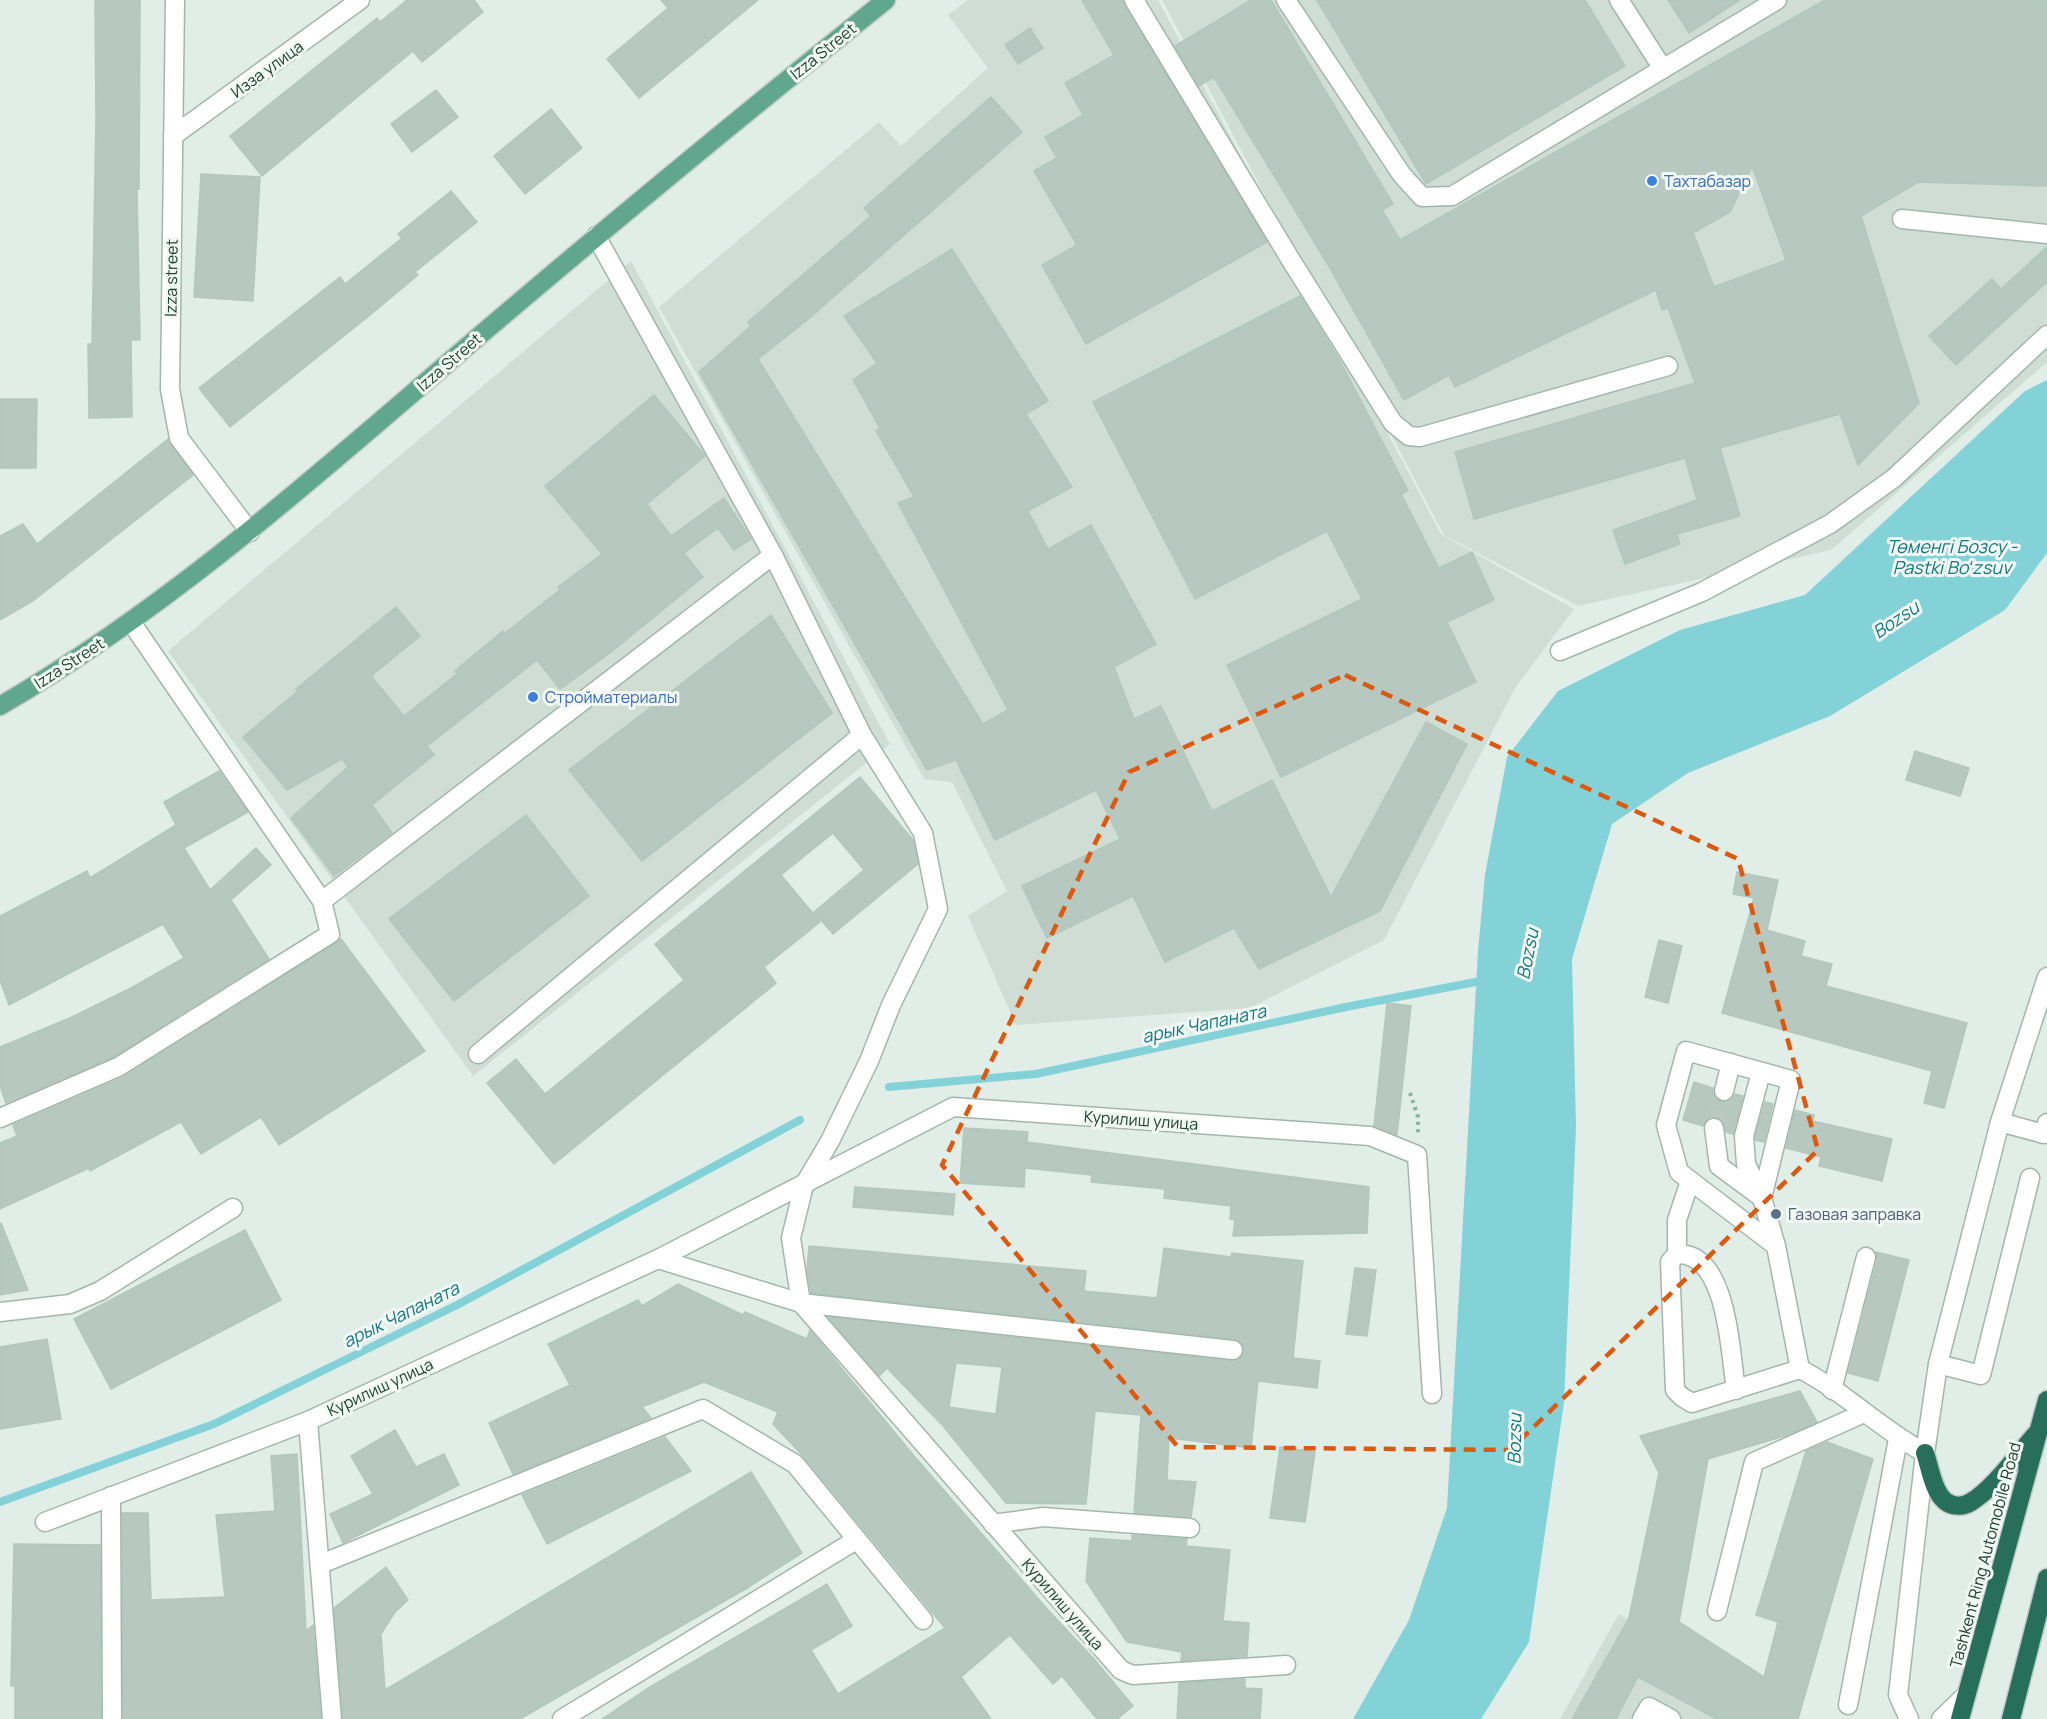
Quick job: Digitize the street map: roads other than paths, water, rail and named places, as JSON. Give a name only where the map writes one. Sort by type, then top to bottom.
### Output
[{"type":"highway","name":"Tashkent Ring Automobile Road","points":[[1960,1719],[2047,1400]]},
{"type":"highway","points":[[1925,1453],[1940,1495],[1948,1503],[1959,1506],[1971,1503],[1985,1490],[2039,1431]]},
{"type":"highway","points":[[2011,1719],[2047,1578]]},
{"type":"main road","name":"Izza Street","points":[[0,706],[41,682],[131,622],[250,532],[596,236],[886,0]]},
{"type":"street","name":"Izza street","points":[[174,0],[170,389],[179,438],[250,532]]},
{"type":"street","name":"Изза улица","points":[[173,136],[360,0]]},
{"type":"street","points":[[1134,0],[1289,257],[1401,432],[1420,437],[1668,366]]},
{"type":"street","points":[[1286,0],[1402,175],[1422,197],[1452,196],[1777,0]]},
{"type":"street","points":[[1619,0],[1663,69]]},
{"type":"street","points":[[1902,219],[2047,234]]},
{"type":"street","points":[[596,236],[773,555],[862,735],[923,833],[938,909],[891,1005],[869,1061],[830,1141],[804,1185],[791,1238],[801,1303]]},
{"type":"street","points":[[1560,651],[1702,592],[1830,524],[1894,478],[2047,335]]},
{"type":"street","points":[[322,901],[773,555]]},
{"type":"street","points":[[0,1118],[117,1067],[330,934],[322,901],[131,622]]},
{"type":"street","points":[[478,1054],[862,735]]},
{"type":"street","points":[[1909,1719],[1898,1695],[1925,1453],[1938,1364],[2000,1122],[2047,977]]},
{"type":"street","points":[[1762,1198],[1791,1080],[1686,1051],[1666,1125],[1679,1172],[1776,1246]]},
{"type":"street","points":[[1724,1091],[1731,1063]]},
{"type":"street","points":[[1761,1072],[1744,1137],[1746,1164],[1762,1198],[1776,1246],[1800,1369]]},
{"type":"street","name":"Курилиш улица","points":[[332,1719],[308,1421],[658,1259],[953,1107],[1370,1136],[1417,1155],[1432,1394]]},
{"type":"street","points":[[2000,1122],[2044,1134],[2047,1123]]},
{"type":"street","points":[[1714,1128],[1719,1166],[1762,1198]]},
{"type":"street","points":[[1938,1364],[1981,1375],[2030,1178]]},
{"type":"street","points":[[1690,1180],[1677,1220],[1677,1254],[1670,1262],[1676,1390],[1682,1397],[1692,1402],[1800,1369],[1820,1379],[1898,1438],[1925,1453]]},
{"type":"street","points":[[0,1312],[70,1304],[100,1292],[233,1208]]},
{"type":"street","points":[[1677,1254],[1687,1253],[1700,1259],[1717,1282],[1736,1390]]},
{"type":"street","points":[[1832,1390],[1866,1257]]},
{"type":"street","points":[[658,1259],[801,1303],[1233,1350]]},
{"type":"street","name":"Курилиш улица","points":[[801,1303],[1121,1670],[1133,1676],[1286,1665]]},
{"type":"street","points":[[321,1564],[703,1408],[795,1464],[923,1620]]},
{"type":"street","points":[[1717,1611],[1754,1462],[1864,1413]]},
{"type":"street","points":[[45,1522],[308,1421]]},
{"type":"street","points":[[1848,1705],[1898,1438]]},
{"type":"street","points":[[111,1497],[112,1719]]},
{"type":"street","points":[[993,1524],[1042,1517],[1190,1528]]},
{"type":"street","points":[[562,1719],[856,1540]]},
{"type":"street","points":[[1941,1719],[1966,1695]]},
{"type":"street","points":[[1642,1719],[1648,1707],[1671,1719]]},
{"type":"water","name":"Төменгі Бозсу - Pastki Boʻzsuv","points":[[2047,380],[2047,553],[2005,610],[1830,716],[1688,773],[1612,824],[1572,959],[1576,1127],[1564,1402],[1529,1642],[1481,1719],[1353,1719],[1409,1620],[1447,1508],[1478,951],[1485,875],[1507,757],[1558,691],[1680,630],[1805,595],[2025,391]]},
{"type":"waterway","name":"арык Чапаната","points":[[889,1087],[1036,1074],[1346,1007],[1486,980]]},
{"type":"waterway","name":"арык Чапаната","points":[[0,1502],[214,1424],[457,1305],[800,1120]]},
{"type":"tunnel","points":[[1714,1128],[1724,1091]]},
{"type":"place","name":"Тахтабазар","points":[[1652,181]]},
{"type":"place","name":"Стройматериалы","points":[[533,697]]},
{"type":"place","name":"Газовая заправка","points":[[1776,1214]]},
{"type":"water label","name":"Bozsu","points":[[1896,620]]},
{"type":"water label","name":"Bozsu","points":[[1528,954]]},
{"type":"water label","name":"Bozsu","points":[[1515,1439]]}]
